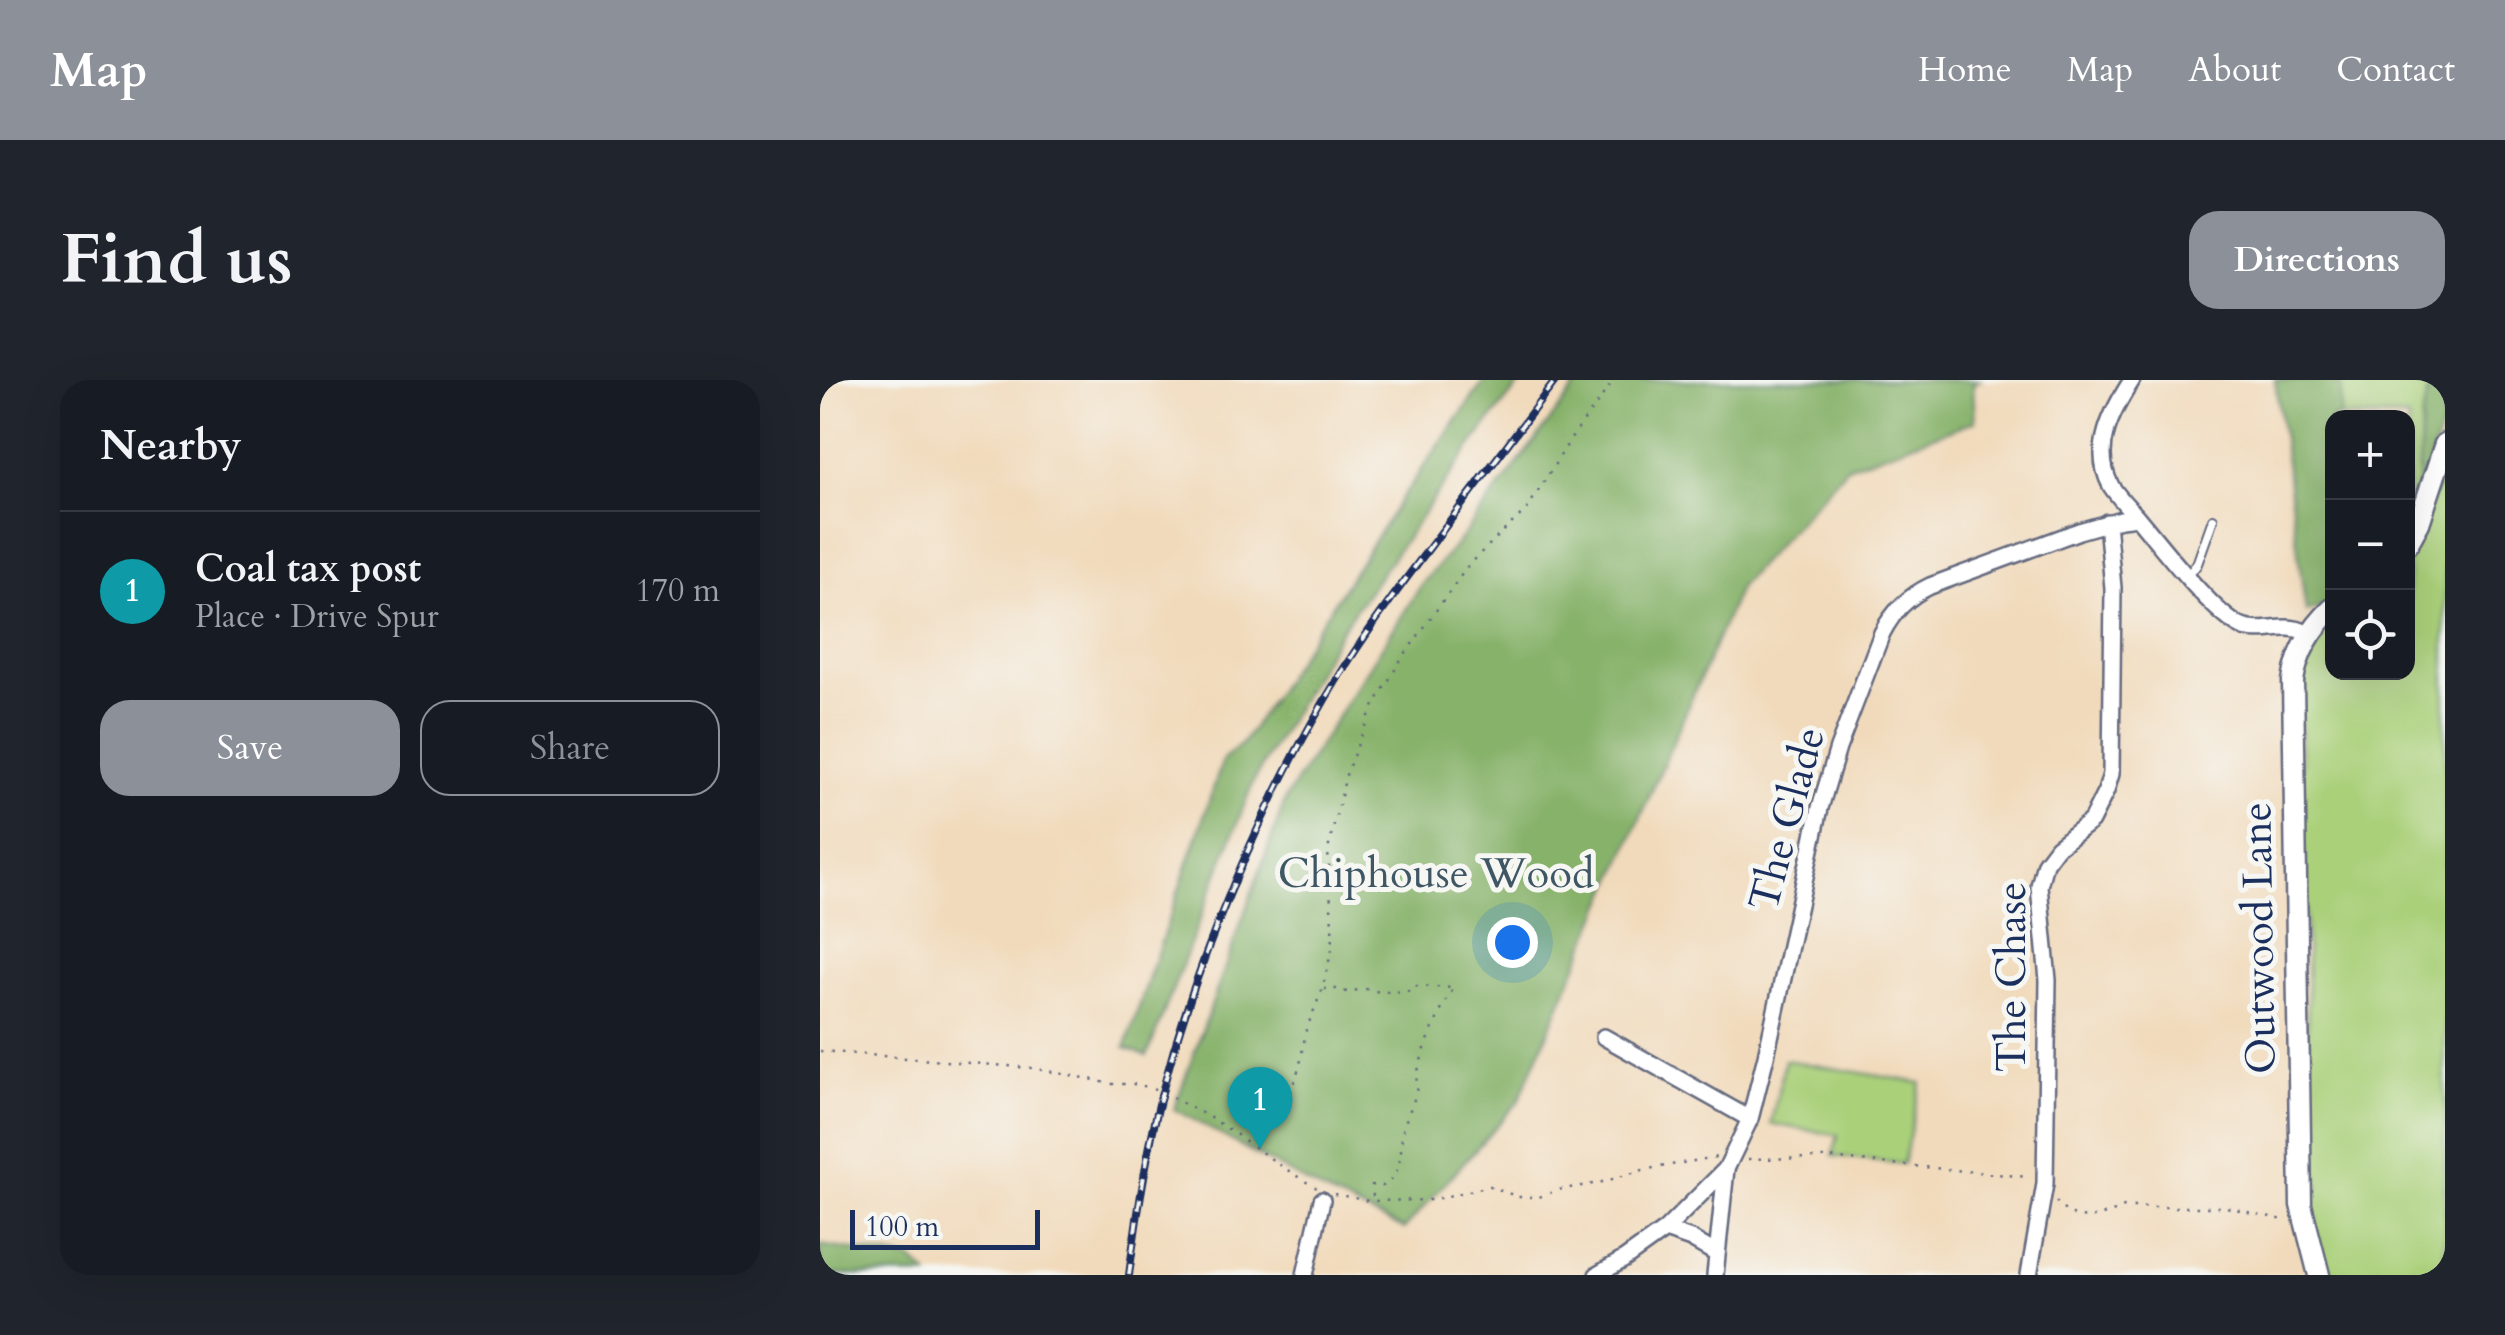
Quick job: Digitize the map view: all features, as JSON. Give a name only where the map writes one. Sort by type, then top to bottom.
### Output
[{"type":"main road","points":[[2415,531],[2445,444]]},
{"type":"main road","name":"Outwood Lane","points":[[2319,1275],[2301,1205],[2293,681],[2298,657],[2325,618]]},
{"type":"street","points":[[2132,380],[2108,421],[2104,466],[2114,490],[2215,606],[2237,625],[2251,630],[2303,630],[2311,636]]},
{"type":"street","name":"The Glade","points":[[1714,1275],[1729,1164],[1750,1119],[1820,808],[1838,748],[1890,618],[1915,594],[1930,586],[2107,522],[2136,518]]},
{"type":"street","name":"The Chase","points":[[2029,1275],[2045,1184],[2048,980],[2039,886],[2044,863],[2058,846],[2091,821],[2106,792],[2110,774],[2112,588],[2107,522]]},
{"type":"street","points":[[1604,1037],[1750,1119]]},
{"type":"street","points":[[1598,1275],[1666,1230],[1729,1164]]},
{"type":"street","points":[[1305,1275],[1322,1200]]},
{"type":"street","points":[[1666,1230],[1717,1254]]},
{"type":"lane","points":[[2188,576],[2197,564],[2213,519]]},
{"type":"path","points":[[1255,1146],[1288,1097],[1300,1065],[1306,1030],[1322,990],[1333,945],[1328,850],[1346,771],[1372,709],[1400,660],[1470,563],[1527,509],[1614,380]]},
{"type":"path","points":[[1322,990],[1454,988],[1438,1017],[1418,1075],[1417,1090],[1402,1132],[1400,1163],[1392,1180],[1383,1186],[1372,1185],[1373,1200]]},
{"type":"path","points":[[820,1051],[1032,1068],[1109,1085],[1138,1084],[1194,1109],[1255,1146],[1299,1179],[1324,1192],[1357,1200],[1431,1200],[1490,1186],[1518,1197],[1539,1197],[1642,1170],[1722,1156],[1729,1164],[1828,1158],[2035,1178],[2045,1184],[2068,1215],[2082,1218],[2124,1207],[2226,1207],[2307,1225]]},
{"type":"green space","points":[[1485,380],[1523,380],[1481,432],[1341,630],[1254,780],[1147,1056],[1125,1048],[1223,760],[1243,743],[1399,502]]},
{"type":"green space","name":"Chiphouse Wood","points":[[1581,380],[1980,380],[1973,384],[1975,421],[1847,467],[1740,586],[1518,1102],[1404,1229],[1324,1192],[1174,1109],[1286,798],[1422,584]]},
{"type":"green space","points":[[2275,380],[2333,380],[2341,386],[2340,410],[2325,410],[2325,606],[2306,612]]},
{"type":"green space","points":[[2333,380],[2431,380],[2422,416],[2415,490],[2415,410],[2340,410],[2341,387]]},
{"type":"green space","points":[[2431,380],[2445,380],[2445,417],[2415,506],[2415,490],[2422,416]]},
{"type":"green space","points":[[2445,470],[2445,1275],[2319,1275],[2301,1205],[2308,994],[2299,683],[2309,656],[2325,632],[2325,680],[2415,680],[2415,536]]},
{"type":"green space","points":[[1785,1060],[1921,1083],[1903,1164],[1833,1156],[1838,1135],[1771,1124]]},
{"type":"green space","points":[[820,1245],[911,1259],[928,1275],[820,1275]]},
{"type":"railway","points":[[1129,1275],[1151,1140],[1176,1042],[1214,933],[1260,824],[1341,673],[1409,575],[1556,380]]},
{"type":"place","name":"Coal tax post","points":[[1260,1149]]}]
